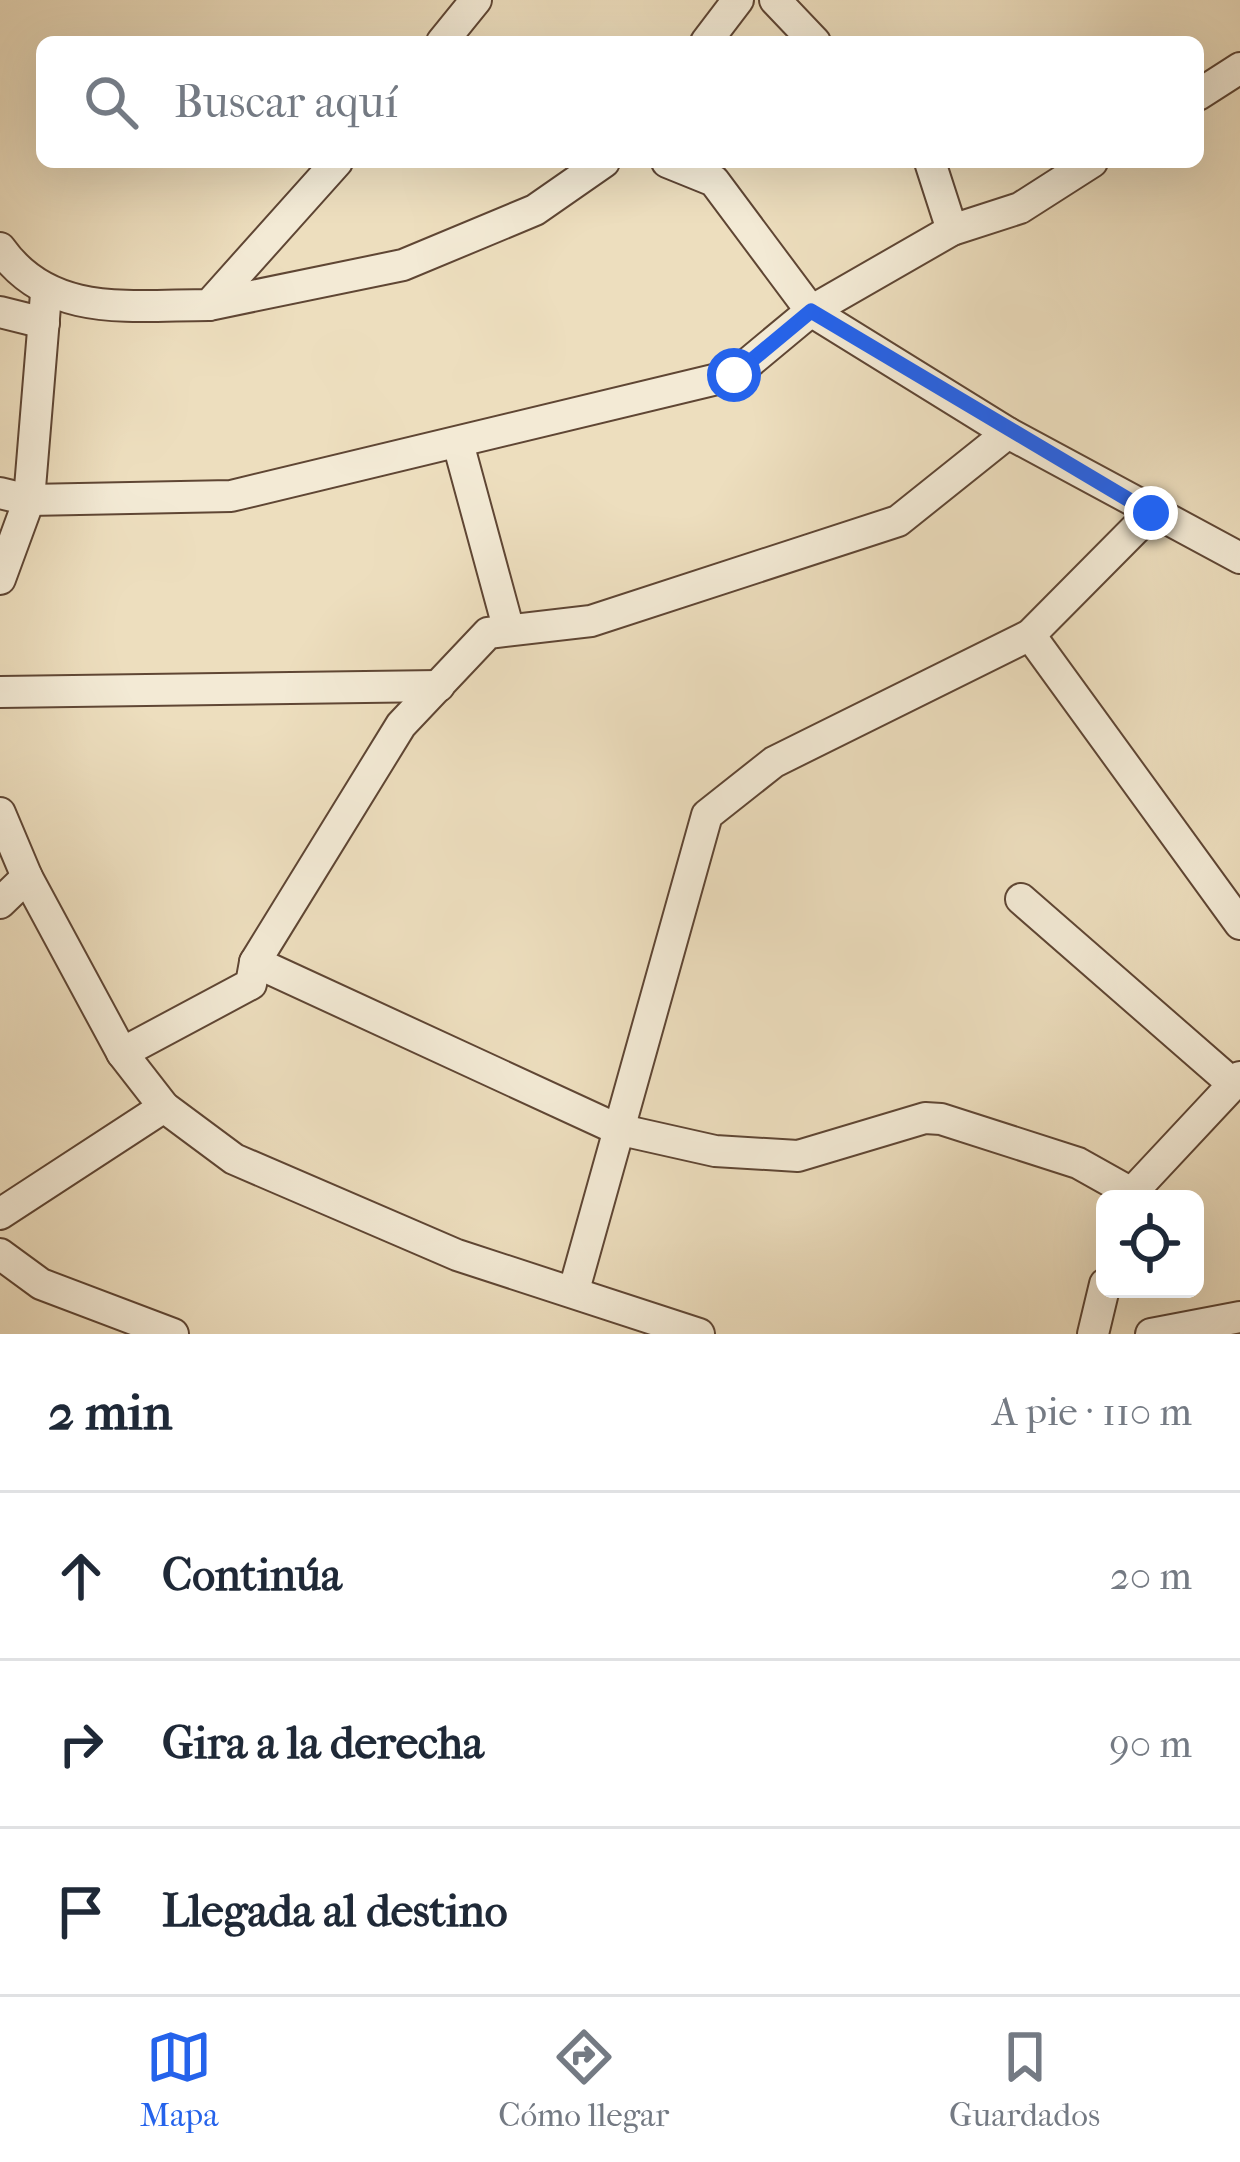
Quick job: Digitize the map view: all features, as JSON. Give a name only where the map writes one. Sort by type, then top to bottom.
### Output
[{"type":"street","points":[[447,36],[476,0]]},
{"type":"street","points":[[710,36],[737,0]]},
{"type":"street","points":[[775,0],[809,36]]},
{"type":"street","points":[[1204,90],[1240,68]]},
{"type":"street","points":[[209,305],[332,168]]},
{"type":"street","points":[[0,312],[209,305],[403,265],[535,210],[595,168]]},
{"type":"street","points":[[682,168],[714,181],[811,311],[1008,433],[1240,558]]},
{"type":"street","points":[[932,168],[952,230]]},
{"type":"street","points":[[15,497],[231,496],[734,375],[811,311],[952,230],[1020,208],[1083,168]]},
{"type":"street","points":[[0,248],[45,308],[0,579]]},
{"type":"street","points":[[122,1053],[251,984],[255,962],[401,725],[488,633],[508,627],[591,621],[898,521],[1008,433]]},
{"type":"street","points":[[458,443],[508,627]]},
{"type":"street","points":[[574,1290],[706,815],[775,761],[1030,635],[1151,513]]},
{"type":"street","points":[[1030,635],[1240,924]]},
{"type":"street","points":[[0,692],[439,686]]},
{"type":"street","points":[[0,813],[27,877],[122,1053],[164,1107],[234,1159],[457,1255],[699,1334]]},
{"type":"street","points":[[0,904],[27,877]]},
{"type":"street","points":[[1021,899],[1236,1081],[1132,1190]]},
{"type":"street","points":[[255,962],[617,1129],[715,1150],[798,1156],[925,1118],[940,1119],[1078,1162],[1120,1190]]},
{"type":"street","points":[[0,1214],[164,1107]]},
{"type":"street","points":[[0,1254],[41,1284],[172,1334]]},
{"type":"street","points":[[1093,1334],[1102,1298]]},
{"type":"street","points":[[1150,1334],[1240,1317]]},
{"type":"route","points":[[734,375],[811,311],[1008,433],[1151,513]]}]
